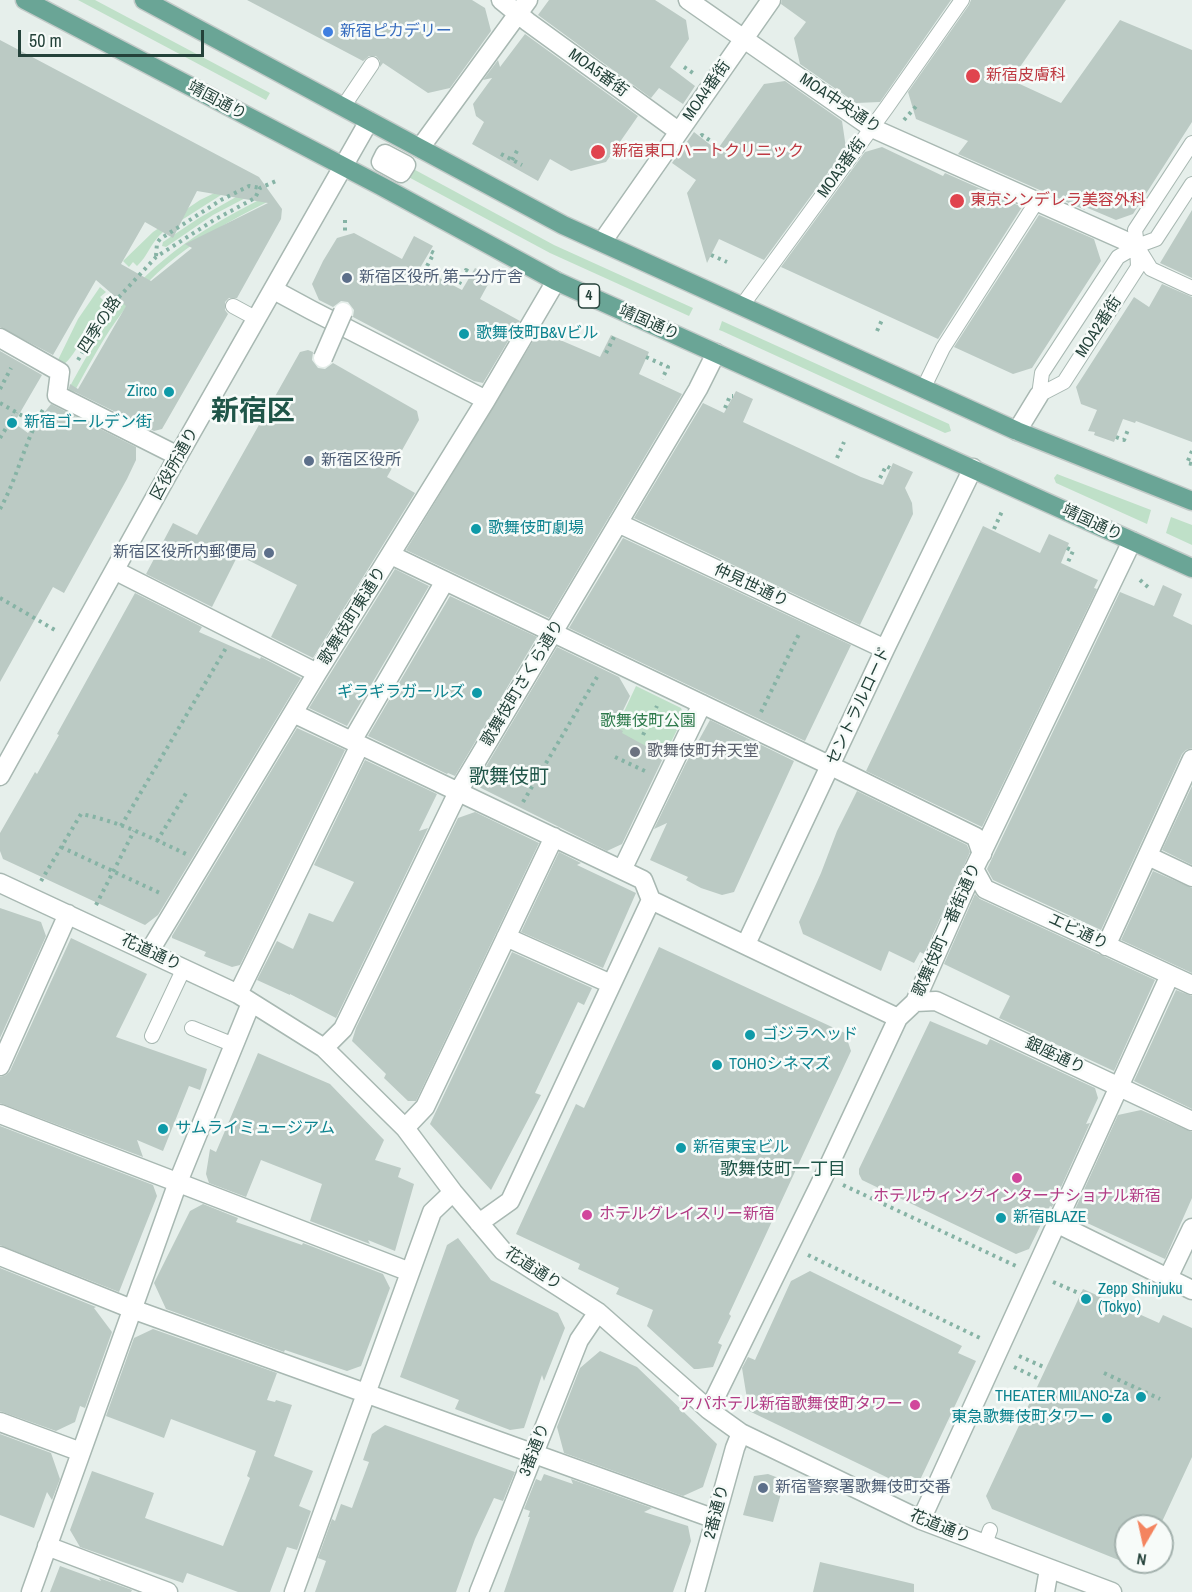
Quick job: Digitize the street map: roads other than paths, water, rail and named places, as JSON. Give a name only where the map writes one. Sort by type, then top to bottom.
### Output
[{"type":"main road","name":"靖国通り","points":[[25,0],[556,281],[1192,568]]},
{"type":"main road","points":[[144,0],[563,225],[1017,431],[1192,501]]},
{"type":"street","name":"MOA5番街","points":[[501,0],[523,6],[528,22],[678,131]]},
{"type":"street","name":"MOA中央通り","points":[[688,0],[872,128],[1137,246]]},
{"type":"street","name":"MOA4番街","points":[[602,242],[771,0]]},
{"type":"street","points":[[420,148],[523,6]]},
{"type":"street","name":"区役所通り","points":[[0,777],[178,456],[369,121]]},
{"type":"street","name":"歌舞伎町東通り","points":[[149,952],[317,673],[486,400],[556,281]]},
{"type":"street","points":[[274,290],[486,400]]},
{"type":"street","points":[[323,358],[343,312]]},
{"type":"street","points":[[0,338],[60,372],[57,395],[178,456]]},
{"type":"street","name":"歌舞伎町さくら通り","points":[[324,1048],[344,1029],[458,792],[698,389],[716,353]]},
{"type":"street","name":"MOA2番街","points":[[1017,431],[1040,395]]},
{"type":"street","name":"セントラルロード","points":[[746,944],[885,649],[974,468]]},
{"type":"street","name":"仲見世通り","points":[[618,523],[885,649]]},
{"type":"street","name":"歌舞伎町一番街通り","points":[[709,1410],[824,1176],[898,1018],[915,1002],[978,861],[1132,541]]},
{"type":"street","name":"エビ通り","points":[[391,555],[976,837],[978,861],[985,889],[1192,985]]},
{"type":"street","points":[[116,571],[317,673]]},
{"type":"street","points":[[31,1592],[178,1182],[234,1045],[244,999],[356,743],[445,581]]},
{"type":"street","points":[[622,870],[702,704]]},
{"type":"street","points":[[293,713],[643,880],[651,900],[898,1018]]},
{"type":"street","points":[[1106,945],[1192,759]]},
{"type":"street","points":[[405,1128],[425,1107],[554,837]]},
{"type":"street","points":[[1148,856],[1192,877]]},
{"type":"street","name":"花道通り","points":[[0,883],[184,968],[244,999],[324,1048],[405,1128],[453,1192],[503,1251],[598,1312],[709,1410],[741,1433],[921,1520],[987,1537],[1049,1569],[1112,1592]]},
{"type":"street","points":[[479,1223],[510,1201],[651,900]]},
{"type":"street","points":[[0,1066],[68,914]]},
{"type":"street","points":[[506,937],[611,984]]},
{"type":"street","points":[[921,1520],[1170,975]]},
{"type":"street","name":"銀座通り","points":[[915,1002],[936,1001],[1192,1121]]},
{"type":"street","points":[[0,1114],[410,1272]]},
{"type":"street","points":[[294,1592],[432,1212],[453,1192]]},
{"type":"street","points":[[1056,1223],[1192,1290]]},
{"type":"street","points":[[1168,1278],[1192,1228]]},
{"type":"street","points":[[0,1256],[132,1309],[715,1519]]},
{"type":"street","name":"3番通り","points":[[478,1592],[579,1340],[598,1312]]},
{"type":"street","points":[[0,1422],[81,1452]]},
{"type":"street","name":"2番通り","points":[[695,1592],[741,1433]]},
{"type":"street","points":[[47,1546],[168,1592]]},
{"type":"street","points":[[1045,1592],[1049,1569]]},
{"type":"lane","name":"MOA3番街","points":[[741,307],[962,0]]},
{"type":"lane","points":[[343,107],[372,64]]},
{"type":"lane","name":"MOA2番街","points":[[1040,395],[1064,382],[1138,267],[1135,230],[1192,143]]},
{"type":"lane","name":"MOA2番街","points":[[1040,395],[1042,373],[1118,257],[1137,246],[1156,239],[1192,184]]},
{"type":"lane","points":[[923,389],[943,348],[1037,201]]},
{"type":"lane","points":[[1137,246],[1151,269],[1192,288]]},
{"type":"lane","points":[[233,306],[256,319]]},
{"type":"lane","points":[[152,1036],[184,968]]},
{"type":"lane","points":[[192,1028],[234,1045]]},
{"type":"place","name":"新宿ピカデリー","points":[[328,32]]},
{"type":"place","name":"新宿皮膚科","points":[[973,76]]},
{"type":"place","name":"新宿東口ハートクリニック","points":[[598,152]]},
{"type":"place","name":"東京シンデレラ美容外科","points":[[957,201]]},
{"type":"place","name":"新宿区役所 第一分庁舎","points":[[347,278]]},
{"type":"place","name":"歌舞伎町B&Vビル","points":[[464,334]]},
{"type":"place","name":"Zirco","points":[[169,392]]},
{"type":"place","name":"新宿ゴールデン街","points":[[12,423]]},
{"type":"place","name":"新宿区役所","points":[[309,461]]},
{"type":"place","name":"歌舞伎町劇場","points":[[476,529]]},
{"type":"place","name":"新宿区役所内郵便局","points":[[269,553]]},
{"type":"place","name":"ギラギラガールズ","points":[[477,693]]},
{"type":"place","name":"歌舞伎町弁天堂","points":[[635,752]]},
{"type":"place","name":"ゴジラヘッド","points":[[750,1035]]},
{"type":"place","name":"TOHOシネマズ","points":[[717,1065]]},
{"type":"place","name":"サムライミュージアム","points":[[163,1129]]},
{"type":"place","name":"新宿東宝ビル","points":[[681,1148]]},
{"type":"place","name":"ホテルウィングインターナショナル新宿","points":[[1017,1178]]},
{"type":"place","name":"ホテルグレイスリー新宿","points":[[587,1215]]},
{"type":"place","name":"新宿BLAZE","points":[[1001,1218]]},
{"type":"place","name":"Zepp Shinjuku (Tokyo)","points":[[1086,1299]]},
{"type":"place","name":"THEATER MILANO-Za","points":[[1141,1397]]},
{"type":"place","name":"アパホテル新宿歌舞伎町タワー","points":[[915,1405]]},
{"type":"place","name":"東急歌舞伎町タワー","points":[[1107,1418]]},
{"type":"place","name":"新宿警察署歌舞伎町交番","points":[[763,1488]]},
{"type":"district","name":"新宿区","points":[[253,412]]},
{"type":"district","name":"歌舞伎町","points":[[509,778]]},
{"type":"district","name":"歌舞伎町一丁目","points":[[783,1170]]},
{"type":"park label","name":"歌舞伎町公園","points":[[648,722]]}]
